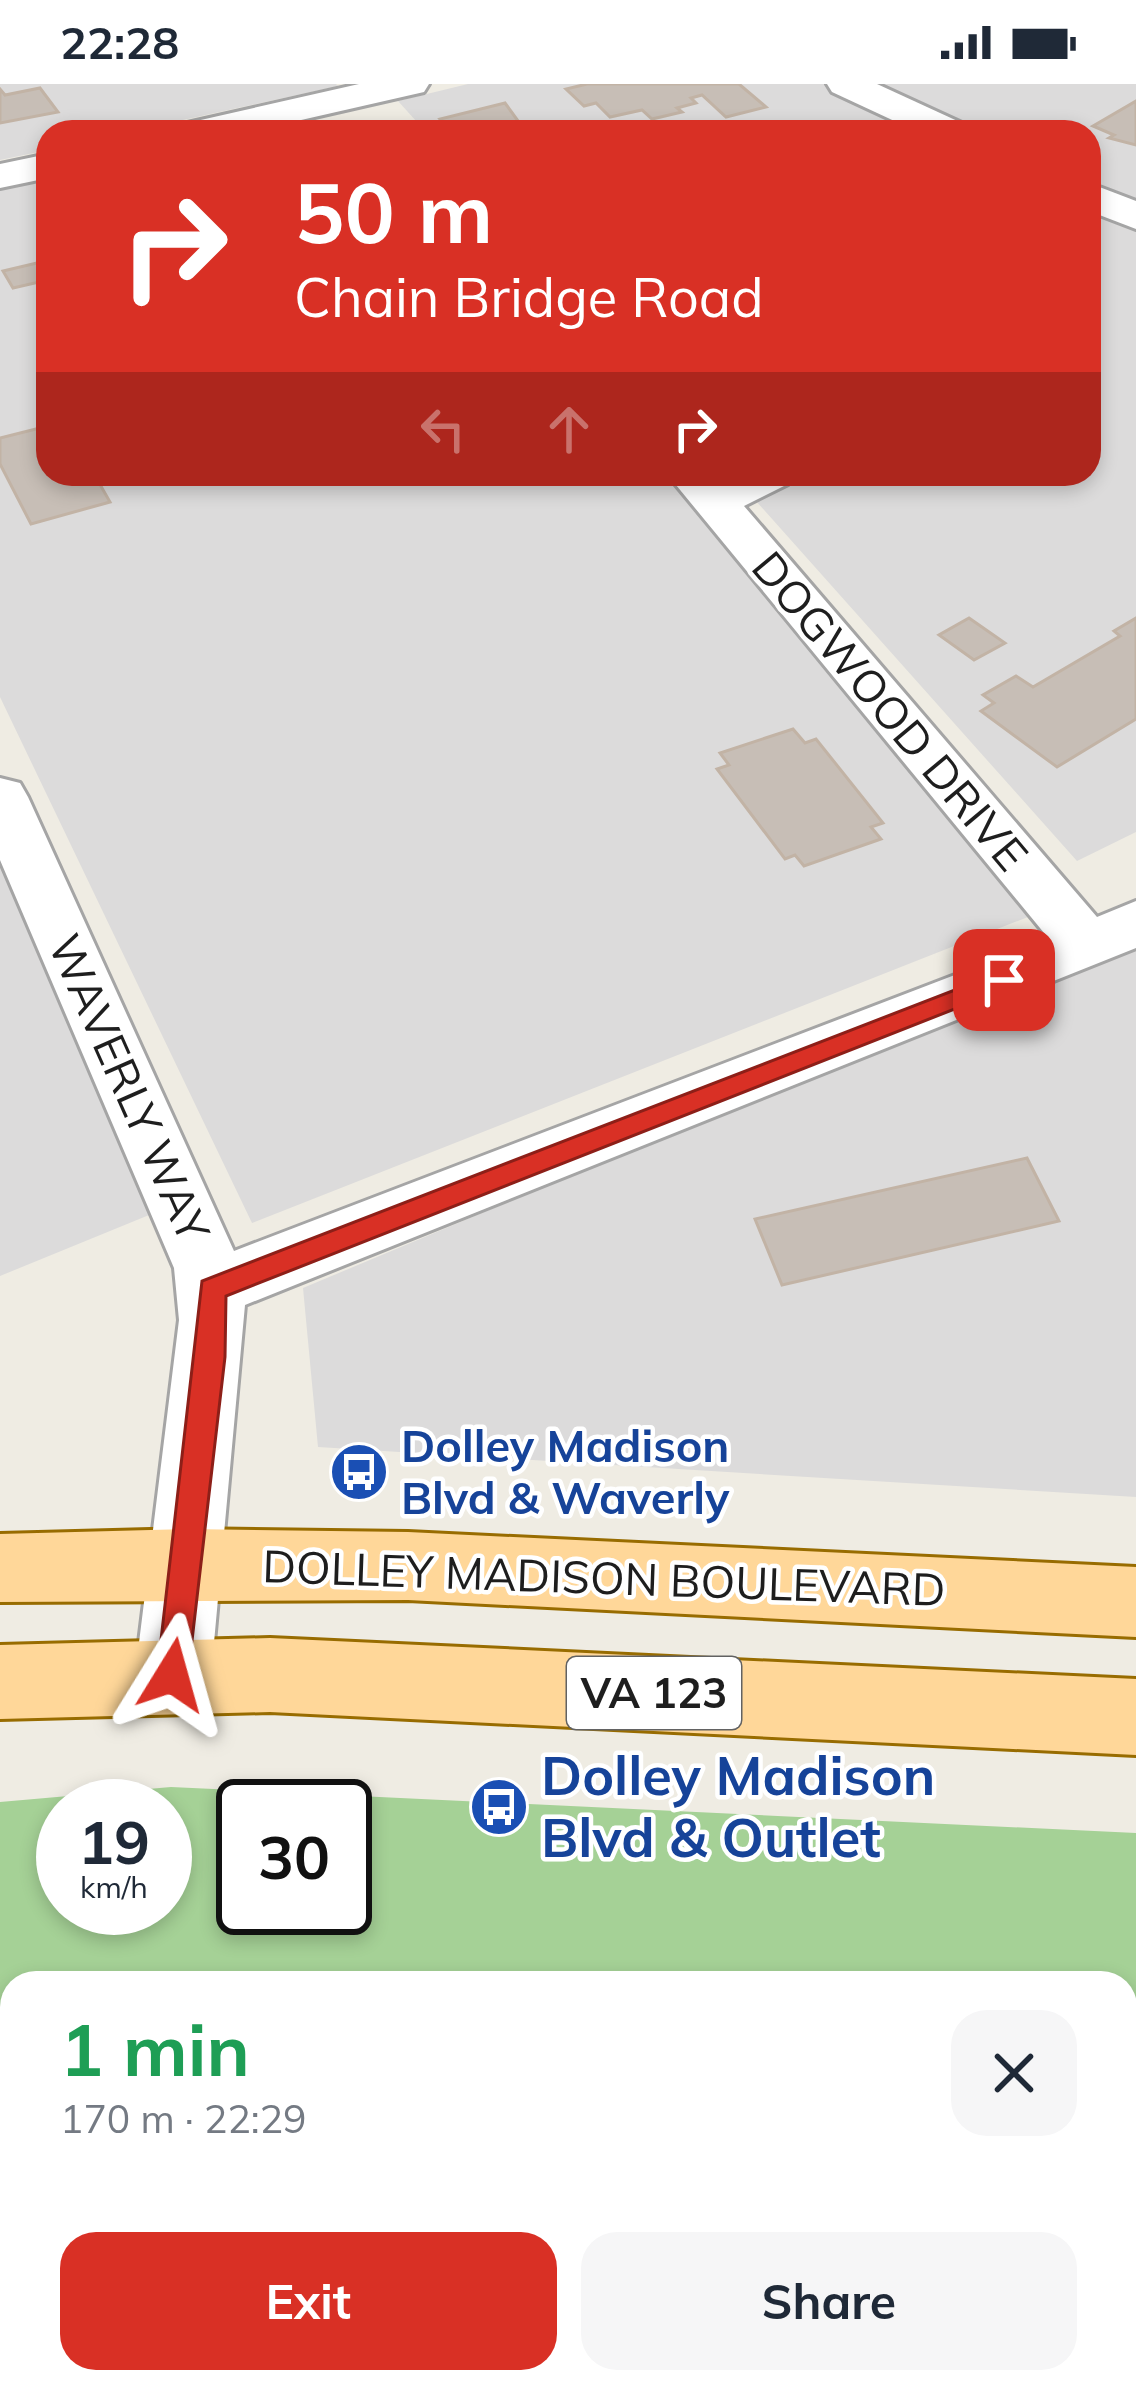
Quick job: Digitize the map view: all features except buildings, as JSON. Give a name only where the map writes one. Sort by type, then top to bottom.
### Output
[{"type":"main road","name":"DOLLEY MADISON BOULEVARD","points":[[0,1568],[188,1563],[431,1567],[1136,1601]]},
{"type":"main road","name":"VA 123","points":[[0,1682],[172,1675],[348,1678],[1136,1717]]},
{"type":"street","points":[[242,120],[358,89],[410,84]]},
{"type":"street","points":[[846,84],[924,120]]},
{"type":"street","points":[[358,89],[384,120]]},
{"type":"street","points":[[0,176],[36,168]]},
{"type":"street","points":[[1101,201],[1136,217]]},
{"type":"street","name":"DOGWOOD DRIVE","points":[[703,488],[1112,934]]},
{"type":"street","name":"WAVERLY WAY","points":[[0,797],[189,1218],[212,1289],[211,1357],[172,1675]]},
{"type":"street","points":[[212,1289],[1112,934]]},
{"type":"shaded area","points":[[0,84],[338,86],[183,120],[36,120],[36,152],[0,160]]},
{"type":"shaded area","points":[[468,84],[824,84],[903,120],[415,120],[398,101]]},
{"type":"shaded area","points":[[883,84],[1136,84],[1136,200],[1101,184],[1101,120],[961,120]]},
{"type":"shaded area","points":[[36,173],[36,486],[674,486],[1043,911],[252,1223],[0,697],[0,182]]},
{"type":"shaded area","points":[[1101,211],[1136,227],[1136,832],[1077,861],[743,486],[1101,486]]},
{"type":"shaded area","points":[[0,861],[154,1213],[0,1276]]},
{"type":"shaded area","points":[[1136,939],[1136,1497],[318,1447],[303,1288]]},
{"type":"green space","points":[[192,1788],[216,1789],[216,1935],[372,1935],[372,1797],[1136,1833],[1136,1971],[0,1971],[0,1802],[36,1799],[36,1935],[192,1935]]},
{"type":"place","name":"Dolley Madison Blvd & Waverly","points":[[359,1472]]},
{"type":"place","name":"Dolley Madison Blvd & Outlet","points":[[499,1807]]},
{"type":"route","points":[[172,1675],[211,1357],[212,1289],[1004,980]]}]
